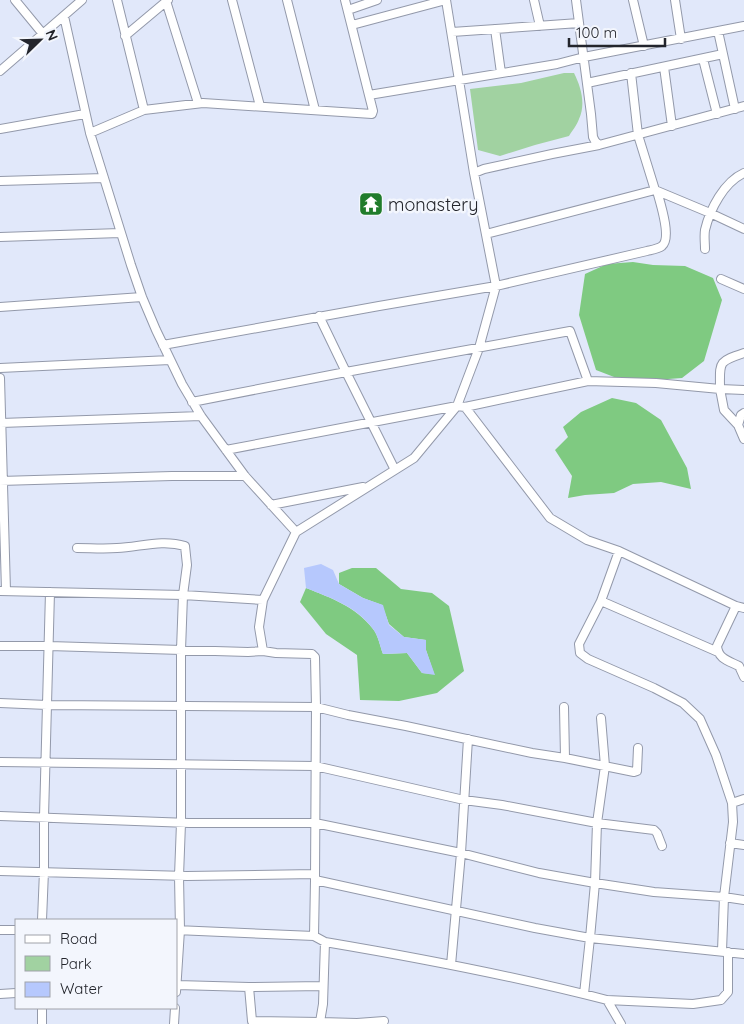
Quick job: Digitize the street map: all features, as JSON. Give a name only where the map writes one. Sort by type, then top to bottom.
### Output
[{"type":"street","points":[[14,0],[43,34]]},
{"type":"street","points":[[0,72],[82,0]]},
{"type":"street","points":[[117,0],[144,110]]},
{"type":"street","points":[[232,0],[260,106]]},
{"type":"street","points":[[287,0],[315,110]]},
{"type":"street","points":[[90,133],[144,110],[198,103],[372,114],[373,111],[345,0]]},
{"type":"street","points":[[348,10],[377,0]]},
{"type":"street","points":[[263,651],[259,626],[263,600],[296,532],[414,458],[461,406],[480,348],[496,286],[474,173],[446,0],[352,25]]},
{"type":"street","points":[[534,0],[540,26]]},
{"type":"street","points":[[576,0],[593,137],[599,145]]},
{"type":"street","points":[[633,0],[644,46]]},
{"type":"street","points":[[674,0],[682,39]]},
{"type":"street","points":[[125,36],[167,1],[198,103]]},
{"type":"street","points":[[64,16],[90,133],[120,233],[142,298],[156,330],[182,384],[201,416],[245,476],[296,532]]},
{"type":"street","points":[[452,32],[579,23]]},
{"type":"street","points":[[369,95],[557,64],[744,26]]},
{"type":"street","points":[[495,29],[501,73]]},
{"type":"street","points":[[718,31],[735,109]]},
{"type":"street","points":[[587,83],[723,54]]},
{"type":"street","points":[[703,59],[717,114]]},
{"type":"street","points":[[664,67],[672,126]]},
{"type":"street","points":[[164,345],[496,286],[662,246],[666,235],[656,191],[638,135],[632,73]]},
{"type":"street","points":[[474,173],[484,169],[599,145],[744,106]]},
{"type":"street","points":[[0,129],[85,114]]},
{"type":"street","points":[[705,250],[705,230],[710,213],[725,187],[737,176],[744,173]]},
{"type":"street","points":[[0,181],[104,178]]},
{"type":"street","points":[[486,234],[656,191],[744,229]]},
{"type":"street","points":[[0,237],[120,233]]},
{"type":"street","points":[[720,279],[744,289]]},
{"type":"street","points":[[0,307],[142,298]]},
{"type":"street","points":[[319,316],[395,470]]},
{"type":"street","points":[[192,402],[570,331],[588,381]]},
{"type":"street","points":[[744,353],[722,362],[720,368],[720,389],[724,410],[738,424],[744,439]]},
{"type":"street","points":[[0,368],[170,360]]},
{"type":"street","points":[[0,378],[3,591],[182,595],[263,600]]},
{"type":"street","points":[[226,450],[588,381],[656,383],[744,390]]},
{"type":"street","points":[[461,406],[550,518],[587,540],[619,551],[744,608]]},
{"type":"street","points":[[738,424],[740,415],[744,413]]},
{"type":"street","points":[[1,428],[201,416]]},
{"type":"street","points":[[1,481],[245,476]]},
{"type":"street","points":[[272,505],[369,486]]},
{"type":"street","points":[[77,548],[117,548],[159,543],[185,546],[187,564],[182,595],[181,823],[178,876],[178,930],[314,936],[325,942],[451,965],[607,1000],[693,1004],[721,1000],[728,992],[724,897],[733,822],[732,803],[716,755],[700,719],[683,702],[588,659],[580,653],[579,644],[601,601],[619,551]]},
{"type":"street","points":[[42,919],[50,592]]},
{"type":"street","points":[[601,601],[718,652]]},
{"type":"street","points":[[736,606],[717,646],[722,658],[742,666],[744,677]]},
{"type":"street","points":[[0,646],[263,651],[312,654],[315,656],[314,936]]},
{"type":"street","points":[[0,703],[316,707],[532,754],[565,758],[634,772],[637,771],[638,748]]},
{"type":"street","points":[[564,707],[565,758]]},
{"type":"street","points":[[584,994],[595,883],[597,823],[605,766],[601,718]]},
{"type":"street","points":[[451,965],[468,739]]},
{"type":"street","points":[[0,762],[315,766],[464,800],[502,804],[597,823],[654,830],[662,846]]},
{"type":"street","points":[[732,803],[744,799]]},
{"type":"street","points":[[0,816],[181,823],[315,822],[461,852],[539,873],[654,892],[744,900]]},
{"type":"street","points":[[730,843],[744,845]]},
{"type":"street","points":[[0,871],[178,876],[315,877],[456,911],[590,938],[744,954]]},
{"type":"street","points":[[0,930],[15,930]]},
{"type":"street","points":[[320,1022],[325,942]]},
{"type":"street","points":[[178,985],[323,986]]},
{"type":"street","points":[[249,987],[252,1021],[357,1023],[384,1021]]},
{"type":"street","points":[[0,994],[15,993]]},
{"type":"street","points":[[607,1000],[620,1024]]},
{"type":"street","points":[[42,1009],[42,1024]]},
{"type":"street","points":[[174,1024],[175,1009]]},
{"type":"green space","points":[[564,73],[574,73],[581,90],[582,102],[579,119],[569,136],[500,156],[478,150],[470,89],[521,83]]},
{"type":"green space","points":[[633,262],[685,266],[713,278],[722,300],[704,361],[682,378],[627,382],[596,370],[579,315],[585,274],[607,264]]},
{"type":"green space","points":[[612,398],[636,403],[661,420],[687,468],[691,489],[661,482],[633,484],[614,493],[568,498],[572,476],[555,450],[568,437],[563,427],[581,412]]},
{"type":"green space","points":[[352,568],[376,568],[401,589],[432,593],[449,606],[464,671],[437,693],[399,701],[360,700],[357,655],[326,634],[300,602],[306,588],[342,604],[358,614],[375,631],[383,654],[407,653],[422,673],[434,674],[426,650],[426,640],[404,637],[389,624],[382,605],[363,598],[339,584],[339,573]]},
{"type":"water","points":[[321,564],[333,570],[339,584],[363,598],[383,605],[389,625],[404,637],[426,640],[426,650],[435,675],[422,673],[407,653],[383,654],[375,631],[359,614],[325,595],[306,588],[304,568]]},
{"type":"place","name":"monastery","points":[[371,204]]}]
